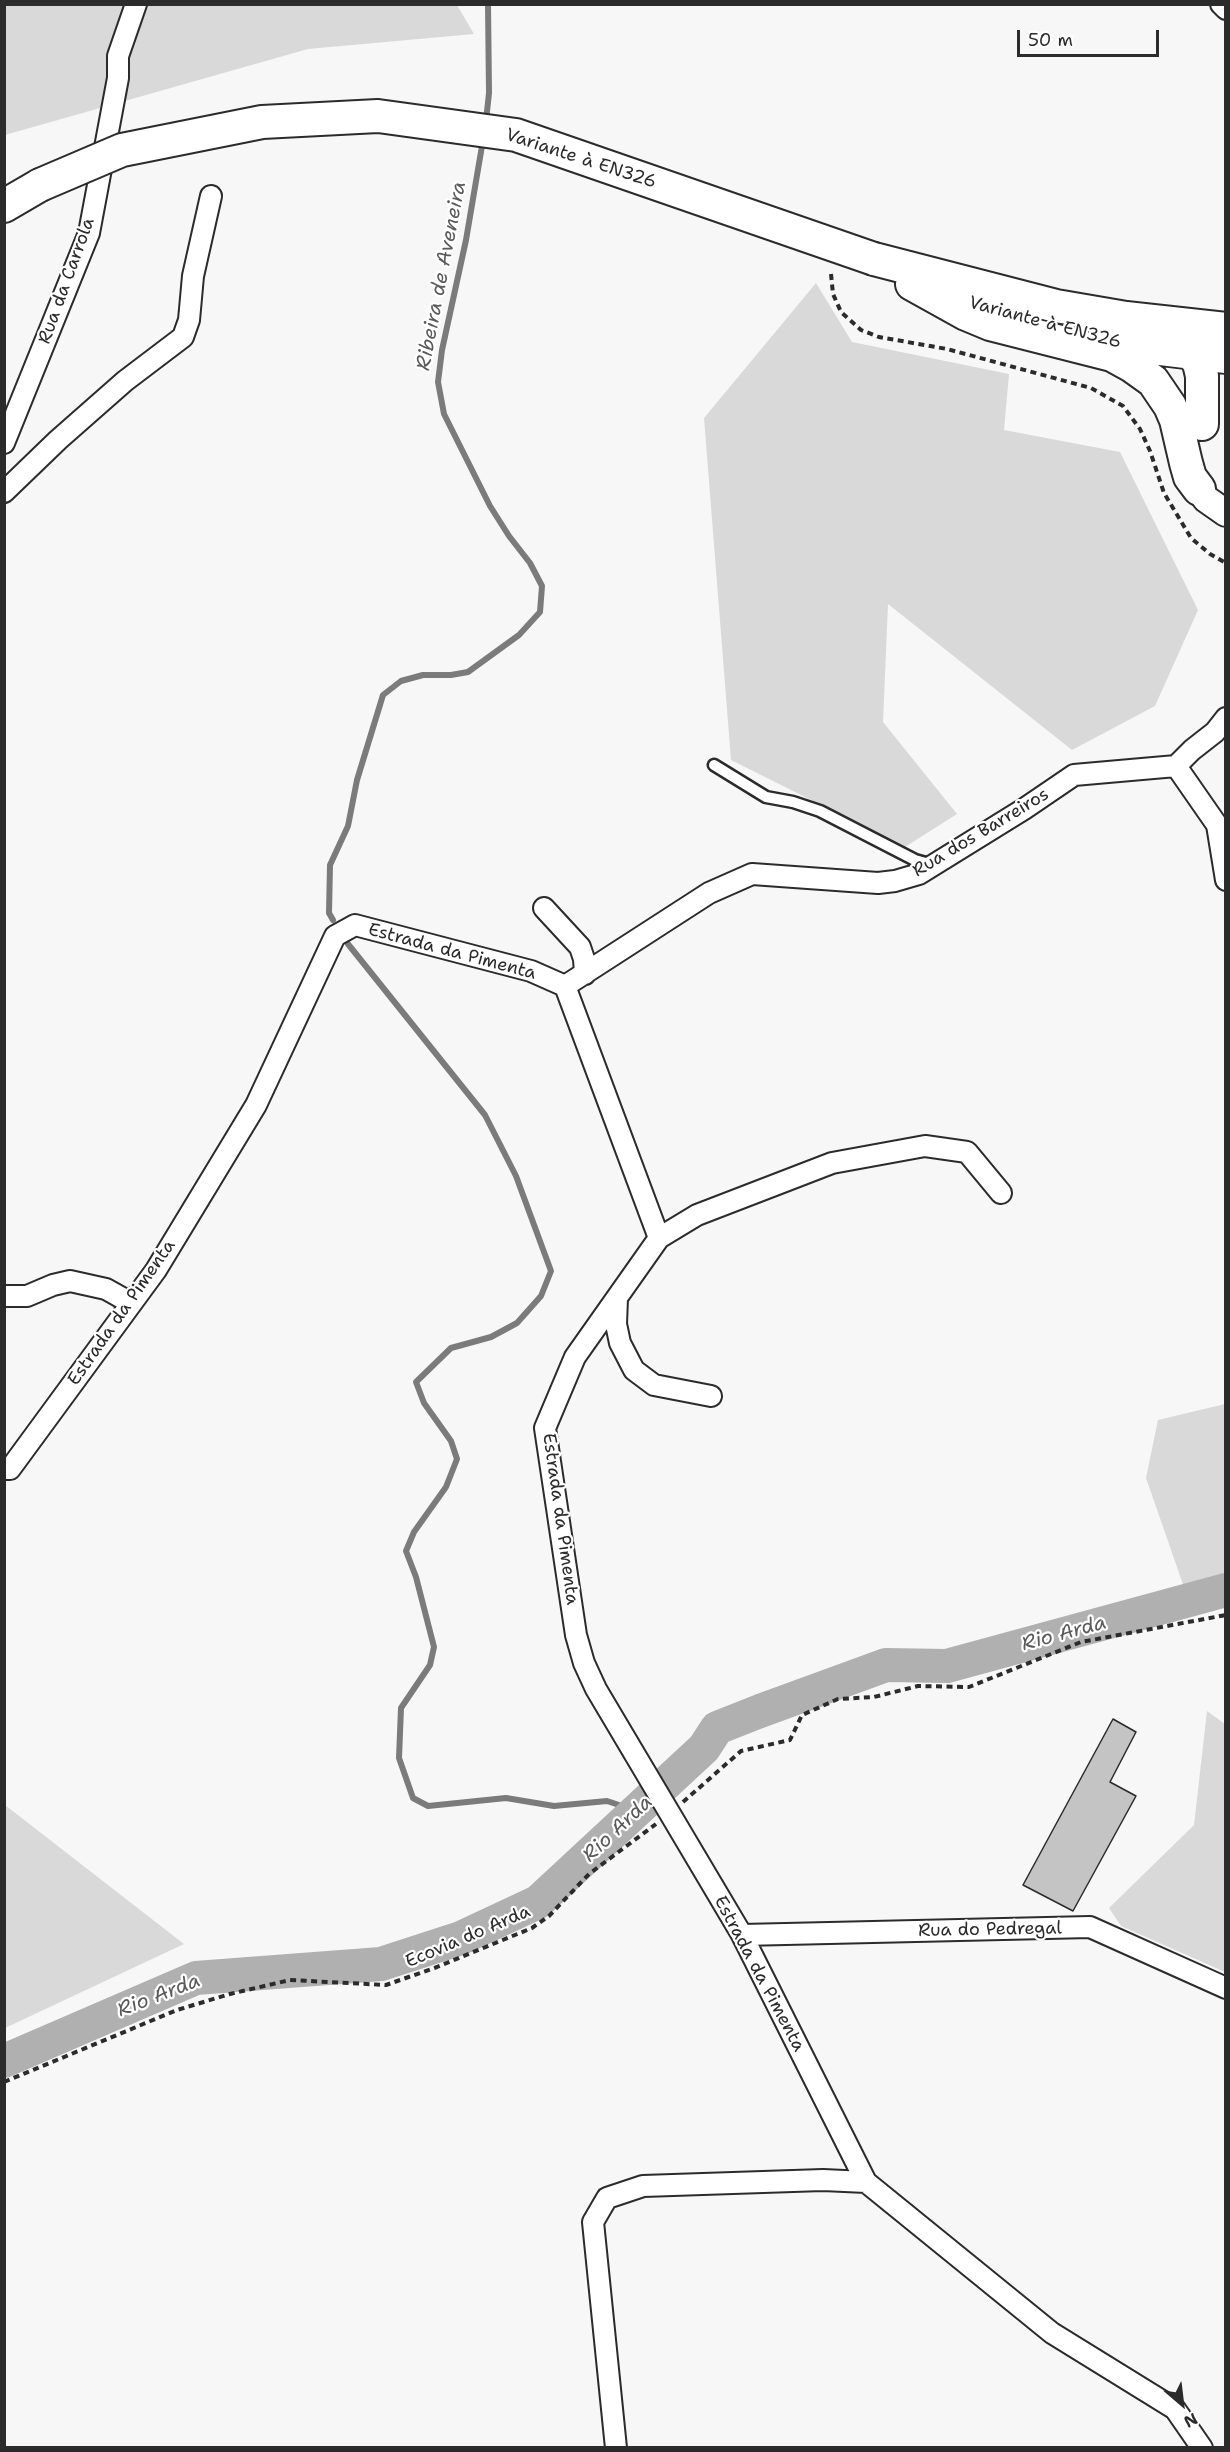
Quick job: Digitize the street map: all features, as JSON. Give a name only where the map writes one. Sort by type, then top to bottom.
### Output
[{"type":"main road","name":"Variante à EN326","points":[[4,206],[40,185],[134,147],[262,122],[378,116],[516,135],[873,259],[1056,306],[1159,322],[1226,328]]},
{"type":"main road","name":"Variante à EN326","points":[[873,259],[912,284],[1047,327],[1098,341],[1226,357]]},
{"type":"main road","points":[[912,284],[966,314],[990,324],[1112,356],[1132,366],[1153,381],[1170,405],[1189,422]]},
{"type":"main road","points":[[1159,322],[1187,343],[1194,354]]},
{"type":"main road","points":[[1199,489],[1190,477],[1186,463],[1189,422],[1179,379],[1185,363],[1201,347],[1210,342],[1226,339]]},
{"type":"main road","points":[[1189,422],[1226,395]]},
{"type":"street","name":"Rua da Carrola","points":[[4,443],[89,233],[118,78],[118,56],[136,4]]},
{"type":"street","points":[[1221,4],[1226,9]]},
{"type":"street","points":[[4,492],[58,440],[125,381],[183,337],[189,320],[193,276],[211,196]]},
{"type":"street","points":[[1199,489],[1206,499],[1226,513]]},
{"type":"street","points":[[1226,718],[1215,732],[1176,766],[1216,825],[1226,880]]},
{"type":"street","name":"Rua dos Barreiros","points":[[565,986],[709,893],[752,874],[878,883],[895,881],[919,874],[1074,775],[1176,766]]},
{"type":"street","points":[[544,908],[580,947],[585,974]]},
{"type":"street","name":"Estrada da Pimenta","points":[[4,1469],[10,1469],[156,1270],[256,1105],[335,936],[355,925],[531,971],[565,986]]},
{"type":"street","points":[[565,986],[659,1238],[697,1215],[832,1163],[925,1146],[968,1152],[1001,1193]]},
{"type":"street","name":"Estrada da Pimenta","points":[[659,1238],[575,1357],[545,1428],[576,1635],[584,1663],[596,1689],[742,1935],[866,2182],[1052,2333],[1175,2409],[1202,2448]]},
{"type":"street","points":[[4,1296],[27,1296],[53,1285],[70,1281],[106,1289],[131,1303]]},
{"type":"street","points":[[617,1298],[616,1324],[620,1343],[634,1370],[654,1385],[711,1396]]},
{"type":"street","name":"Rua do Pedregal","points":[[742,1935],[1090,1927],[1226,1989]]},
{"type":"street","points":[[616,2448],[593,2222],[607,2198],[643,2187],[823,2180],[866,2182]]},
{"type":"lane","points":[[714,765],[766,797],[793,801],[820,811],[915,860],[934,865]]},
{"type":"path","points":[[831,274],[832,294],[841,312],[861,330],[879,337],[947,349],[1092,387],[1124,406],[1140,429],[1164,493],[1191,538],[1210,554],[1226,563]]},
{"type":"path","name":"Ecovia do Arda","points":[[4,2082],[177,2010],[230,1994],[290,1980],[386,1985],[438,1967],[532,1928],[549,1916],[589,1874],[741,1751],[790,1740],[802,1715],[838,1699],[874,1697],[918,1686],[969,1687],[1081,1642],[1226,1615]]},
{"type":"shaded area","points":[[5,5],[457,5],[474,34],[308,49],[5,135]]},
{"type":"shaded area","points":[[816,283],[852,342],[1009,374],[1004,430],[1120,452],[1198,610],[1155,706],[1072,750],[888,604],[883,722],[957,814],[905,847],[731,760],[704,418]]},
{"type":"shaded area","points":[[1225,1404],[1225,1583],[1186,1593],[1146,1478],[1158,1420]]},
{"type":"shaded area","points":[[1207,1711],[1225,1724],[1225,1972],[1121,1926],[1109,1908],[1194,1825]]},
{"type":"shaded area","points":[[5,1805],[184,1944],[5,2028]]},
{"type":"building","points":[[1113,1719],[1136,1732],[1110,1782],[1136,1796],[1073,1911],[1023,1885]]},
{"type":"waterway","name":"Ribeira de Aveneira","points":[[486,121],[489,93],[488,4]]},
{"type":"waterway","name":"Ribeira de Aveneira","points":[[333,920],[329,913],[330,865],[348,826],[357,780],[383,695],[401,681],[423,675],[451,675],[468,672],[519,635],[540,612],[542,586],[530,563],[490,506],[444,414],[438,382],[442,350],[466,240],[483,140]]},
{"type":"waterway","points":[[348,944],[485,1115],[516,1176],[551,1271],[541,1296],[517,1323],[491,1337],[451,1348],[416,1382],[424,1403],[451,1441],[457,1459],[446,1487],[414,1532],[406,1551],[416,1577],[434,1647],[430,1665],[401,1708],[399,1758],[413,1798],[428,1806],[506,1798],[554,1806],[607,1801],[637,1811]]},
{"type":"waterway","name":"Rio Arda","points":[[4,2061],[196,1978],[381,1964],[461,1938],[538,1902],[704,1748],[717,1728],[760,1711],[886,1665],[947,1666],[1226,1590]]}]
